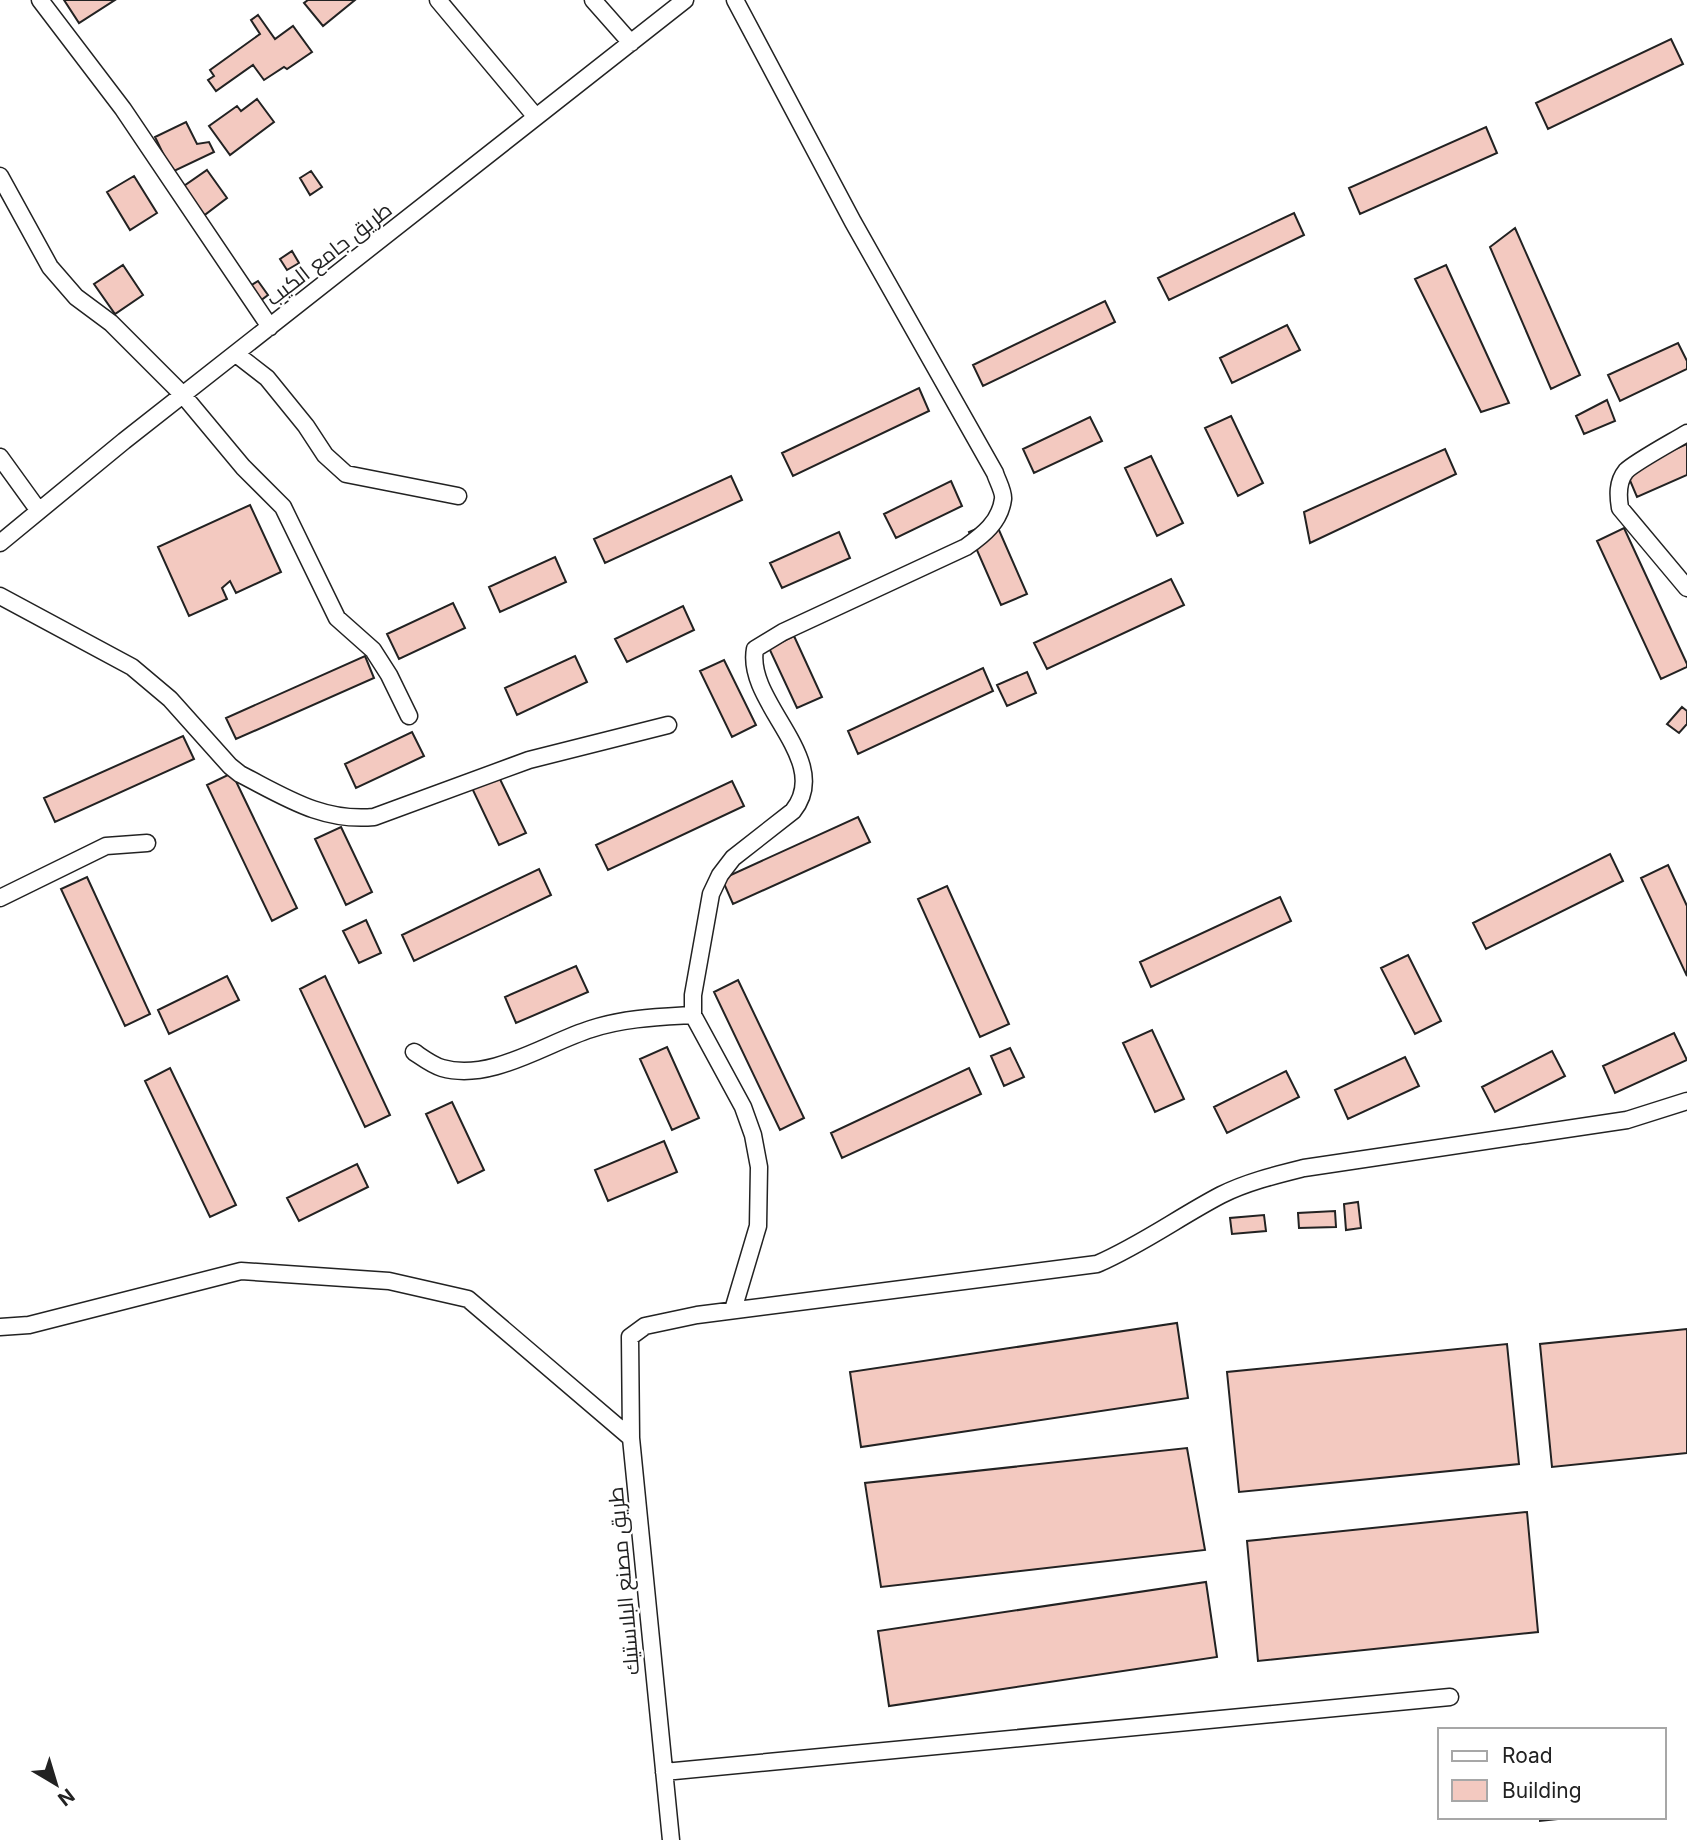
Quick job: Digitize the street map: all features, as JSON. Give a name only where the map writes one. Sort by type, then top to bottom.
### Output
[{"type":"street","points":[[40,0],[123,109],[270,327]]},
{"type":"street","points":[[438,0],[536,117]]},
{"type":"street","points":[[593,0],[631,43]]},
{"type":"street","name":"طريق جامع الكيب","points":[[0,542],[685,0]]},
{"type":"street","points":[[735,0],[853,222],[995,473],[1003,498],[995,521],[987,533],[966,547],[783,632],[755,649],[753,662],[758,679],[800,761],[805,787],[801,801],[793,811],[733,858],[720,875],[711,894],[693,995],[693,1015],[743,1107],[753,1135],[759,1167],[758,1226],[733,1310],[1097,1264],[1128,1250],[1180,1217],[1224,1194],[1282,1174],[1356,1159],[1627,1120],[1687,1101]]},
{"type":"street","points":[[0,176],[50,268],[76,297],[111,323],[183,395],[243,467],[283,507],[337,618],[373,650],[409,716]]},
{"type":"street","points":[[236,354],[267,378],[306,426],[325,455],[346,474],[458,496]]},
{"type":"street","points":[[1687,433],[1626,471],[1619,485],[1618,496],[1620,508],[1687,588]]},
{"type":"street","points":[[0,457],[39,511]]},
{"type":"street","points":[[0,596],[132,667],[170,699],[240,774],[322,814],[352,819],[374,817],[529,760],[668,725]]},
{"type":"street","points":[[0,898],[106,846],[147,843]]},
{"type":"street","points":[[414,1052],[442,1068],[470,1071],[516,1059],[592,1029],[619,1022],[693,1015]]},
{"type":"street","points":[[0,1327],[29,1325],[241,1271],[388,1281],[468,1299],[631,1438]]},
{"type":"street","name":"طريق مصنع البلاستيك","points":[[671,1840],[631,1438],[630,1337],[645,1326],[733,1310]]},
{"type":"street","points":[[664,1772],[1450,1697]]},
{"type":"building","points":[[64,0],[115,0],[79,23]]},
{"type":"building","points":[[308,0],[355,0],[323,26],[304,3]]},
{"type":"building","points":[[258,15],[275,39],[293,26],[312,52],[264,80],[253,65],[216,91],[208,80],[214,76],[210,70],[260,34],[251,20]]},
{"type":"building","points":[[1671,39],[1683,64],[1548,129],[1536,103]]},
{"type":"building","points":[[257,99],[274,122],[230,155],[209,126],[237,106],[241,111]]},
{"type":"building","points":[[186,122],[197,144],[209,142],[214,152],[172,172],[155,137]]},
{"type":"building","points":[[1486,127],[1497,153],[1360,214],[1349,188]]},
{"type":"building","points":[[207,170],[227,198],[202,217],[181,188]]},
{"type":"building","points":[[311,171],[322,187],[310,195],[300,178]]},
{"type":"building","points":[[134,176],[157,213],[130,230],[107,192]]},
{"type":"building","points":[[1294,213],[1304,235],[1169,300],[1158,278]]},
{"type":"building","points":[[1515,228],[1580,375],[1551,389],[1490,247]]},
{"type":"building","points":[[292,251],[299,263],[287,270],[280,259]]},
{"type":"building","points":[[123,265],[143,295],[115,314],[94,284]]},
{"type":"building","points":[[1446,265],[1509,403],[1481,412],[1415,279]]},
{"type":"building","points":[[258,281],[268,295],[260,301],[250,286]]},
{"type":"building","points":[[1105,301],[1115,322],[983,386],[973,365]]},
{"type":"building","points":[[1287,325],[1300,350],[1232,383],[1220,358]]},
{"type":"building","points":[[1678,343],[1687,361],[1687,369],[1620,401],[1608,375]]},
{"type":"building","points":[[919,388],[929,411],[793,476],[782,453]]},
{"type":"building","points":[[1607,400],[1615,421],[1584,434],[1576,416]]},
{"type":"building","points":[[1231,416],[1263,483],[1238,496],[1205,428]]},
{"type":"building","points":[[1090,417],[1102,441],[1034,473],[1023,449]]},
{"type":"building","points":[[1687,444],[1687,475],[1637,497],[1626,471]]},
{"type":"building","points":[[1445,449],[1456,474],[1310,543],[1304,512]]},
{"type":"building","points":[[1151,456],[1183,523],[1157,536],[1125,468]]},
{"type":"building","points":[[731,476],[742,500],[605,563],[594,539]]},
{"type":"building","points":[[951,481],[962,506],[896,538],[884,514]]},
{"type":"building","points":[[250,505],[281,572],[236,593],[230,581],[222,588],[227,599],[189,616],[158,547]]},
{"type":"building","points":[[995,521],[1027,594],[1001,605],[969,532]]},
{"type":"building","points":[[1624,528],[1687,664],[1687,667],[1661,679],[1597,541]]},
{"type":"building","points":[[839,532],[850,558],[782,588],[770,563]]},
{"type":"building","points":[[555,557],[566,582],[500,612],[489,587]]},
{"type":"building","points":[[1171,579],[1184,605],[1047,669],[1034,643]]},
{"type":"building","points":[[453,603],[465,628],[399,659],[387,634]]},
{"type":"building","points":[[683,606],[694,630],[627,662],[615,639]]},
{"type":"building","points":[[794,636],[822,697],[797,708],[769,648]]},
{"type":"building","points":[[365,656],[374,678],[236,739],[226,718]]},
{"type":"building","points":[[575,656],[587,682],[517,715],[505,688]]},
{"type":"building","points":[[724,660],[756,725],[732,737],[700,671]]},
{"type":"building","points":[[983,668],[993,691],[858,754],[848,731]]},
{"type":"building","points":[[1027,672],[1036,693],[1007,706],[997,685]]},
{"type":"building","points":[[1682,707],[1687,711],[1687,724],[1679,733],[1667,724]]},
{"type":"building","points":[[412,732],[424,756],[356,788],[345,764]]},
{"type":"building","points":[[183,736],[194,759],[55,822],[44,798]]},
{"type":"building","points":[[232,773],[297,908],[272,921],[207,785]]},
{"type":"building","points":[[497,773],[526,833],[499,845],[471,786]]},
{"type":"building","points":[[732,781],[744,806],[608,870],[596,845]]},
{"type":"building","points":[[858,817],[870,842],[733,904],[722,879]]},
{"type":"building","points":[[341,827],[372,892],[346,905],[315,839]]},
{"type":"building","points":[[1610,854],[1623,881],[1486,949],[1473,923]]},
{"type":"building","points":[[1668,865],[1687,906],[1687,976],[1641,878]]},
{"type":"building","points":[[539,869],[551,895],[414,961],[402,935]]},
{"type":"building","points":[[87,877],[150,1014],[125,1026],[61,889]]},
{"type":"building","points":[[947,886],[1009,1024],[980,1037],[918,899]]},
{"type":"building","points":[[1280,897],[1291,921],[1151,987],[1140,962]]},
{"type":"building","points":[[366,920],[381,953],[359,963],[343,931]]},
{"type":"building","points":[[1408,955],[1441,1021],[1415,1034],[1381,968]]},
{"type":"building","points":[[576,966],[588,992],[516,1023],[505,997]]},
{"type":"building","points":[[227,976],[239,1000],[169,1034],[158,1010]]},
{"type":"building","points":[[325,976],[390,1115],[365,1127],[300,989]]},
{"type":"building","points":[[738,980],[804,1118],[780,1130],[714,992]]},
{"type":"building","points":[[1152,1030],[1184,1099],[1155,1112],[1123,1043]]},
{"type":"building","points":[[1674,1033],[1687,1060],[1615,1093],[1603,1066]]},
{"type":"building","points":[[667,1047],[699,1118],[672,1130],[640,1059]]},
{"type":"building","points":[[1010,1048],[1024,1077],[1004,1086],[991,1056]]},
{"type":"building","points":[[1552,1051],[1565,1076],[1495,1112],[1482,1087]]},
{"type":"building","points":[[1405,1057],[1419,1086],[1348,1119],[1335,1090]]},
{"type":"building","points":[[170,1068],[236,1205],[210,1217],[145,1081]]},
{"type":"building","points":[[969,1068],[981,1094],[842,1158],[831,1133]]},
{"type":"building","points":[[1286,1071],[1299,1097],[1227,1133],[1214,1107]]},
{"type":"building","points":[[452,1102],[484,1170],[458,1183],[426,1114]]},
{"type":"building","points":[[664,1141],[677,1172],[608,1201],[595,1170]]},
{"type":"building","points":[[357,1164],[368,1187],[299,1221],[287,1198]]},
{"type":"building","points":[[1358,1202],[1361,1228],[1346,1230],[1344,1204]]},
{"type":"building","points":[[1335,1211],[1336,1227],[1299,1228],[1298,1213]]},
{"type":"building","points":[[1264,1215],[1266,1231],[1232,1234],[1230,1218]]},
{"type":"building","points":[[1177,1323],[1188,1398],[861,1447],[850,1372]]},
{"type":"building","points":[[1687,1329],[1687,1453],[1552,1467],[1540,1344]]},
{"type":"building","points":[[1507,1344],[1519,1464],[1239,1492],[1227,1372]]},
{"type":"building","points":[[1187,1448],[1205,1550],[881,1587],[865,1483]]},
{"type":"building","points":[[1527,1512],[1538,1632],[1258,1661],[1247,1541]]},
{"type":"building","points":[[1206,1582],[1217,1657],[889,1706],[878,1631]]}]
